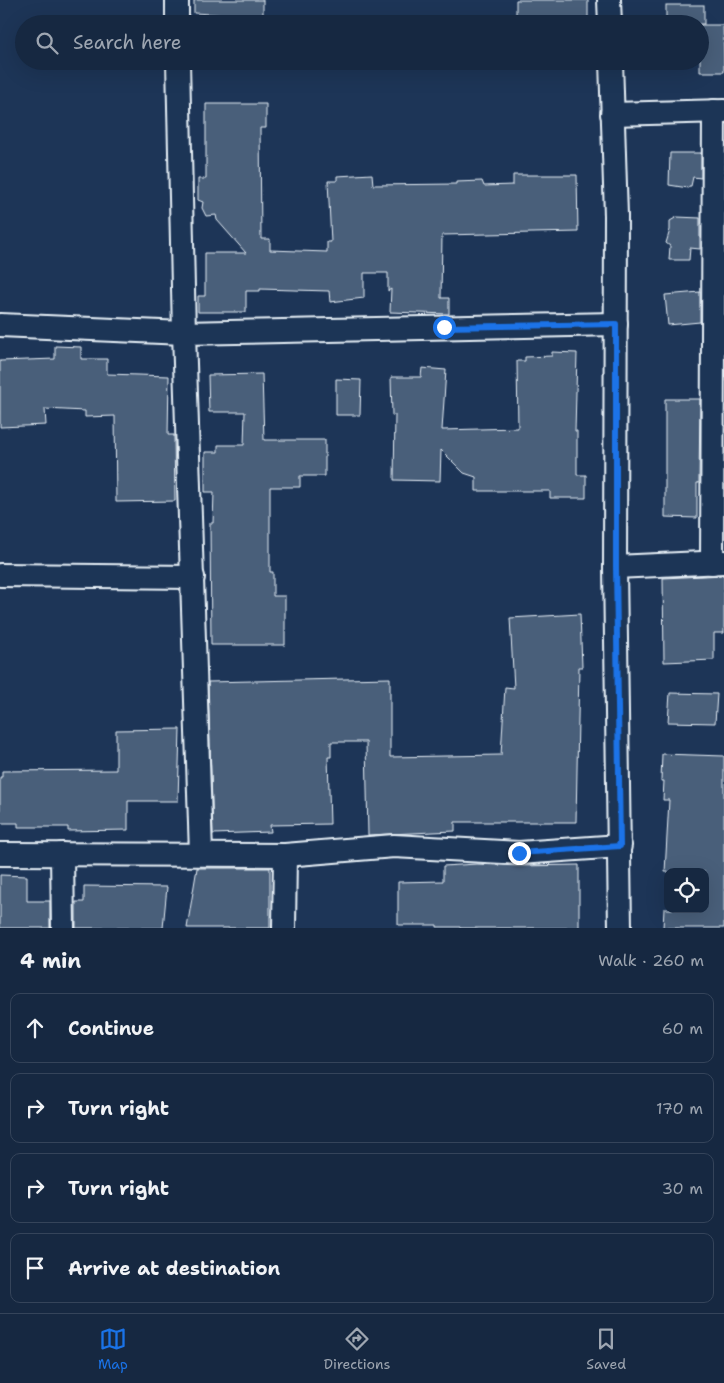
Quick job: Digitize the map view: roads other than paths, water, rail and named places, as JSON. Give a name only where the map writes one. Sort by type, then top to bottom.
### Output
[{"type":"street","points":[[177,0],[177,15]]},
{"type":"street","points":[[609,0],[610,15]]},
{"type":"street","points":[[178,70],[184,333],[201,854]]},
{"type":"street","points":[[610,70],[616,216],[616,567],[620,928]]},
{"type":"street","points":[[612,114],[719,111],[718,563],[616,567]]},
{"type":"street","points":[[0,325],[184,333],[616,324]]},
{"type":"street","points":[[0,575],[193,577]]},
{"type":"street","points":[[0,854],[285,855],[394,846],[519,853],[620,846]]},
{"type":"street","points":[[62,854],[63,928]]},
{"type":"street","points":[[284,928],[285,855]]}]
